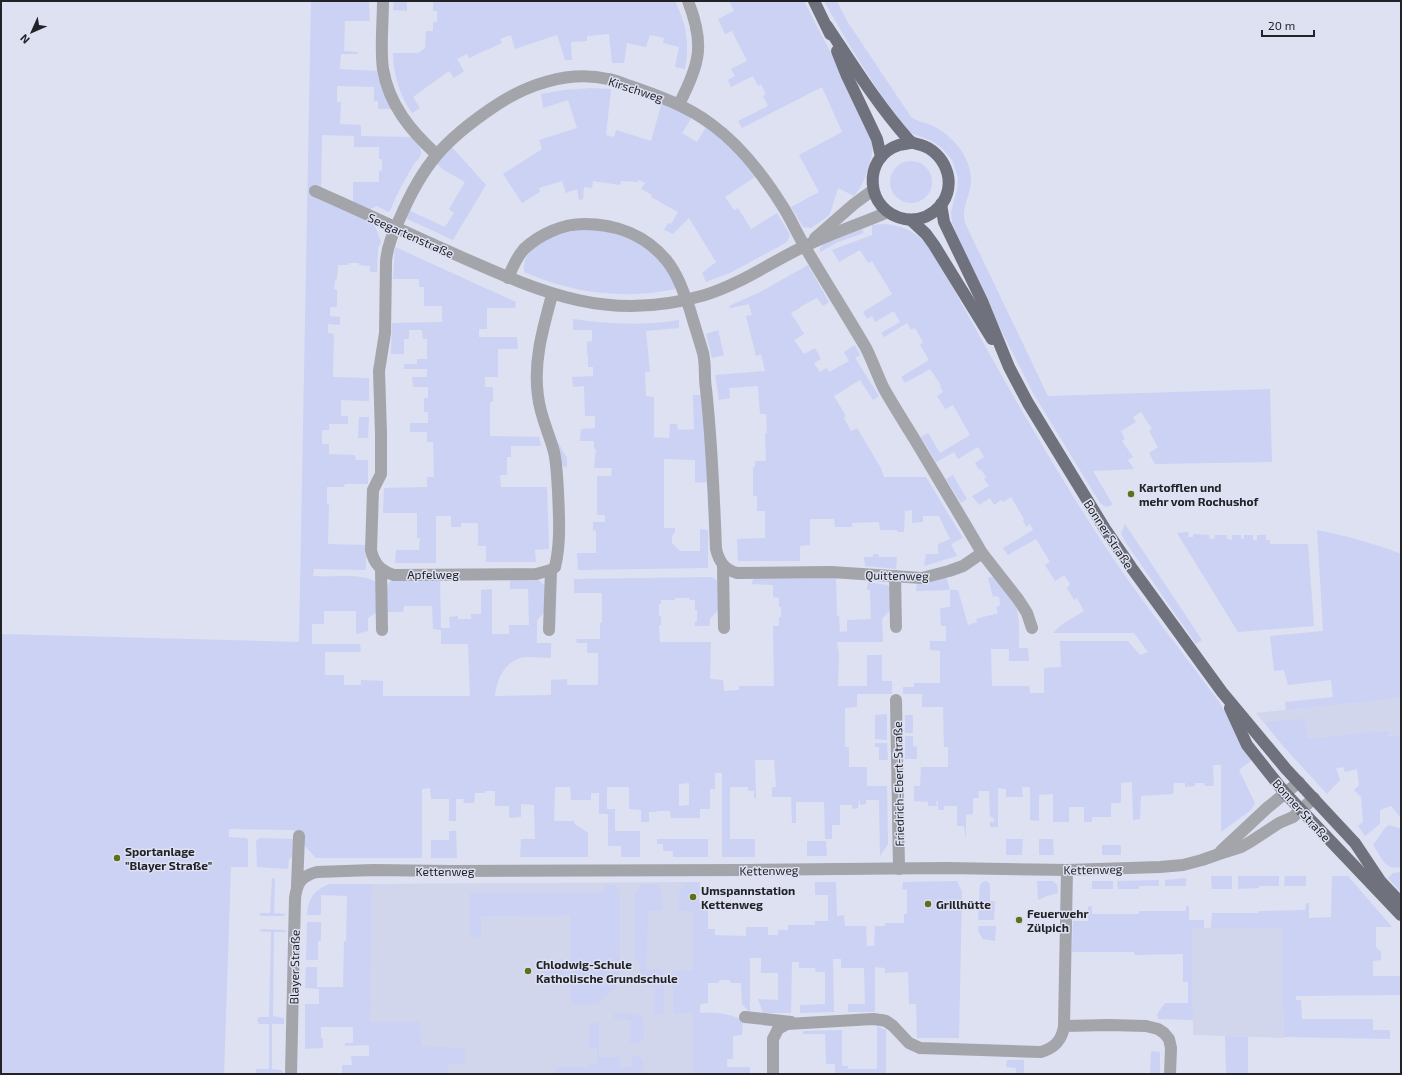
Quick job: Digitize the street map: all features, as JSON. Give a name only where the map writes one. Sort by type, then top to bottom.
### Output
[{"type":"main road","points":[[814,1],[827,26],[847,76],[877,139],[881,157]]},
{"type":"main road","points":[[827,26],[889,118],[911,143]]},
{"type":"main road","points":[[911,143],[930,149],[938,155],[944,163],[949,179],[946,196],[941,204],[933,212],[922,218],[911,220],[899,218],[881,206],[876,199],[873,190],[872,179],[875,167],[881,157],[900,145],[911,143]]},
{"type":"main road","name":"Bonner Straße","points":[[941,204],[944,222],[982,301],[1010,367],[1028,403],[1105,529],[1134,572],[1222,692],[1264,744],[1355,843],[1381,882],[1401,903]]},
{"type":"main road","name":"Bonner Straße","points":[[911,220],[926,234],[934,245],[1010,367]]},
{"type":"main road","name":"Bonner Straße","points":[[1222,692],[1247,745],[1285,793],[1401,915]]},
{"type":"street","points":[[383,1],[383,68],[389,91],[404,120],[421,140],[436,154]]},
{"type":"street","points":[[679,104],[698,61],[699,43],[697,28],[688,1]]},
{"type":"street","name":"Kirschweg","points":[[395,228],[418,180],[436,154],[447,142],[468,124],[506,99],[539,84],[553,80],[584,76],[609,79],[655,94],[679,104],[701,116],[713,125],[737,147],[766,183],[784,208],[805,246]]},
{"type":"street","name":"Seegartenstraße","points":[[805,246],[854,204],[873,190]]},
{"type":"street","name":"Seegartenstraße","points":[[315,191],[508,278],[552,295],[590,304],[626,307],[662,304],[706,295],[737,283],[805,246],[888,212]]},
{"type":"street","points":[[508,278],[513,266],[524,250],[541,237],[550,232],[568,226],[596,224],[624,230],[642,239],[668,262],[676,274],[686,300],[704,362],[704,380],[712,452],[716,549],[723,566],[724,628]]},
{"type":"street","points":[[382,630],[381,569],[374,561],[371,550],[373,490],[381,474],[379,371],[385,333],[387,251],[395,228]]},
{"type":"street","points":[[805,246],[866,349],[883,387],[982,553],[1027,613],[1032,628]]},
{"type":"street","points":[[550,630],[551,570],[556,567],[559,550],[559,515],[554,452],[540,409],[536,371],[541,341],[552,295]]},
{"type":"street","name":"Quittenweg","points":[[723,566],[737,573],[831,572],[922,578],[963,566],[982,553]]},
{"type":"street","name":"Apfelweg","points":[[381,569],[387,573],[394,574],[536,574],[551,570]]},
{"type":"street","points":[[895,576],[896,627]]},
{"type":"street","name":"Friedrich-Ebert-Straße","points":[[896,700],[899,868]]},
{"type":"street","name":"Kettenweg","points":[[1219,854],[1267,808],[1299,782]]},
{"type":"street","name":"Kettenweg","points":[[297,886],[304,878],[317,872],[373,870],[746,870],[899,868],[1067,870],[1160,867],[1183,865],[1241,847],[1279,823],[1293,817],[1314,798]]},
{"type":"street","name":"Blayer Straße","points":[[291,1074],[295,898],[297,886],[299,836]]},
{"type":"street","points":[[745,1017],[797,1022],[873,1019],[889,1023],[909,1043],[920,1048],[1041,1052],[1048,1050],[1057,1044],[1062,1036],[1064,1026],[1067,870]]},
{"type":"street","points":[[773,1074],[773,1039],[776,1032],[784,1025],[797,1022]]},
{"type":"street","points":[[1064,1026],[1146,1026],[1158,1029],[1164,1033],[1169,1040],[1171,1048],[1170,1074]]},
{"type":"shaded area","points":[[311,1],[369,1],[370,21],[345,21],[344,51],[358,52],[358,54],[341,54],[340,69],[378,71],[382,87],[391,109],[378,109],[378,101],[374,101],[374,87],[337,86],[337,102],[341,102],[340,124],[361,125],[361,136],[410,137],[418,145],[421,153],[420,157],[404,181],[390,211],[388,212],[377,206],[368,210],[353,203],[353,182],[379,182],[379,171],[382,170],[382,159],[379,159],[379,147],[354,147],[354,136],[322,135],[321,197],[373,221],[381,242],[378,248],[377,272],[370,272],[370,266],[359,265],[359,263],[338,265],[337,279],[335,280],[334,289],[337,290],[337,307],[330,307],[330,316],[340,317],[340,325],[328,324],[328,333],[334,334],[333,377],[369,378],[369,401],[341,400],[341,416],[348,416],[348,424],[329,424],[329,430],[322,430],[322,444],[329,444],[329,454],[355,455],[356,460],[368,460],[368,484],[345,484],[344,487],[327,487],[327,504],[329,504],[328,544],[366,545],[366,570],[314,569],[313,576],[354,576],[376,582],[377,612],[368,618],[368,631],[356,634],[356,611],[324,611],[324,624],[312,624],[312,644],[360,644],[361,652],[325,652],[325,675],[344,675],[344,685],[361,685],[361,680],[383,681],[383,696],[470,696],[468,644],[441,644],[441,630],[433,629],[432,606],[404,606],[403,612],[387,612],[386,587],[393,579],[440,579],[441,628],[450,628],[449,617],[458,616],[458,619],[471,619],[471,614],[481,614],[481,590],[492,589],[492,634],[509,634],[509,625],[529,625],[528,589],[510,589],[510,578],[537,578],[545,586],[546,611],[537,620],[537,643],[551,643],[551,658],[527,657],[514,660],[502,673],[497,684],[495,696],[551,695],[551,680],[567,679],[567,685],[598,685],[598,653],[587,653],[587,643],[576,643],[577,639],[600,639],[600,623],[602,622],[602,593],[574,593],[574,579],[710,577],[718,581],[719,609],[710,619],[710,626],[695,626],[695,622],[697,621],[697,610],[695,610],[695,600],[690,600],[689,598],[661,600],[661,604],[659,604],[659,616],[661,616],[661,625],[659,625],[660,642],[711,642],[710,679],[723,680],[724,691],[739,690],[739,686],[774,686],[773,626],[779,626],[781,607],[779,607],[779,598],[773,597],[773,585],[752,584],[753,578],[836,578],[837,616],[839,616],[840,632],[847,631],[847,620],[871,619],[870,590],[867,590],[868,582],[887,585],[890,587],[891,609],[882,619],[883,642],[837,642],[839,654],[838,686],[867,686],[867,655],[882,655],[882,681],[892,681],[892,694],[857,694],[857,707],[845,708],[845,747],[849,747],[849,767],[867,767],[867,786],[887,786],[888,844],[880,856],[879,800],[866,800],[866,804],[860,805],[859,800],[858,808],[852,809],[852,805],[840,805],[840,825],[832,825],[832,839],[825,839],[824,802],[796,802],[796,823],[792,823],[791,797],[772,797],[772,787],[776,787],[774,760],[755,760],[756,798],[754,798],[754,791],[748,791],[748,787],[730,787],[730,839],[755,839],[755,857],[722,857],[722,773],[715,773],[715,789],[710,789],[710,809],[700,809],[700,818],[671,818],[670,811],[657,811],[649,812],[649,822],[641,822],[641,810],[629,809],[629,787],[607,787],[607,809],[615,809],[615,831],[640,831],[640,857],[621,857],[621,846],[608,846],[608,814],[599,814],[599,793],[591,793],[591,800],[571,800],[570,787],[555,787],[554,821],[574,821],[575,824],[588,833],[588,857],[520,857],[521,839],[535,839],[534,805],[521,804],[521,817],[509,818],[509,806],[495,806],[495,791],[475,793],[474,803],[464,803],[463,799],[456,799],[456,821],[449,821],[449,799],[431,799],[430,788],[422,789],[422,858],[316,858],[302,843],[302,833],[292,830],[229,829],[229,837],[246,838],[248,840],[248,867],[231,867],[224,1074],[1,1074],[1,634],[299,642]],"holes":[[[689,783],[689,805],[679,806],[679,784]]]},
{"type":"shaded area","points":[[394,1],[407,1],[407,11],[393,10]]},
{"type":"shaded area","points":[[407,1],[675,1],[682,18],[686,34],[687,51],[685,69],[675,67],[679,47],[663,43],[664,38],[650,35],[646,47],[627,43],[624,63],[612,63],[609,34],[587,36],[587,41],[571,42],[572,60],[565,60],[557,35],[515,49],[511,35],[500,39],[502,43],[469,58],[467,54],[457,59],[464,71],[454,78],[449,71],[413,97],[420,108],[412,113],[404,100],[398,84],[394,69],[393,53],[418,53],[425,48],[426,31],[433,31],[433,22],[437,22],[437,11],[433,11],[433,2]]},
{"type":"shaded area","points":[[729,1],[804,1],[854,98],[873,144],[872,155],[865,178],[860,188],[854,196],[838,188],[830,214],[811,228],[803,227],[791,207],[819,192],[799,155],[842,132],[822,87],[742,128],[738,121],[768,106],[763,96],[766,94],[761,84],[758,86],[753,76],[731,87],[728,80],[735,76],[731,69],[747,61],[732,31],[725,34],[718,19],[734,11]]},
{"type":"shaded area","points":[[824,1],[837,1],[847,21],[911,117],[940,130],[954,142],[965,156],[971,182],[964,212],[965,223],[1048,396],[1270,389],[1272,462],[1155,464],[1149,453],[1158,447],[1149,431],[1152,429],[1141,412],[1133,417],[1136,422],[1121,431],[1125,439],[1122,441],[1133,457],[1128,460],[1134,469],[1093,471],[1113,505],[1106,507],[1100,503],[1033,393],[997,322],[956,233],[952,222],[951,212],[957,190],[958,178],[952,160],[942,148],[932,141],[913,134],[899,123],[851,48]]},
{"type":"shaded area","points":[[592,88],[611,89],[606,135],[614,137],[616,130],[651,141],[662,102],[692,117],[682,133],[697,142],[706,127],[720,138],[755,177],[725,197],[734,210],[738,208],[751,229],[777,213],[790,235],[787,242],[732,272],[706,282],[702,273],[716,262],[689,218],[673,234],[664,230],[668,223],[671,224],[678,212],[651,197],[652,195],[641,189],[645,183],[639,180],[638,182],[621,181],[620,185],[593,181],[592,188],[584,187],[583,199],[579,200],[577,189],[566,193],[562,181],[539,188],[540,192],[522,203],[503,174],[542,149],[539,140],[577,128],[568,100],[543,108],[541,94],[564,90]]},
{"type":"shaded area","points":[[451,146],[486,185],[453,240],[407,219],[408,210],[445,227],[454,213],[449,209],[465,182],[442,169],[436,162]]},
{"type":"shaded area","points":[[911,161],[926,167],[932,182],[926,197],[911,203],[896,197],[890,182],[896,167]]},
{"type":"shaded area","points":[[883,224],[904,228],[912,232],[918,236],[930,249],[1035,433],[1095,531],[1140,597],[1220,703],[1252,760],[1239,770],[1255,803],[1251,810],[1221,832],[1221,765],[1213,765],[1214,786],[1205,786],[1204,783],[1195,783],[1195,786],[1185,787],[1185,783],[1174,783],[1173,794],[1141,796],[1140,819],[1133,820],[1132,782],[1121,783],[1121,803],[1111,803],[1111,817],[1092,817],[1092,822],[1084,822],[1084,807],[1069,807],[1069,822],[1053,822],[1053,794],[1039,795],[1039,821],[1030,820],[1030,787],[1022,787],[1023,797],[1006,797],[1006,789],[998,788],[998,827],[990,827],[990,822],[994,822],[993,817],[990,817],[989,791],[978,791],[979,798],[973,798],[973,814],[966,815],[966,840],[964,826],[957,826],[957,806],[944,806],[944,810],[938,810],[938,801],[936,802],[937,806],[928,806],[928,802],[914,801],[914,786],[920,786],[921,767],[948,767],[948,747],[944,747],[943,707],[922,707],[922,694],[903,694],[903,687],[914,687],[914,683],[940,683],[940,651],[930,650],[930,641],[946,641],[946,626],[941,626],[940,608],[950,607],[950,590],[958,590],[968,625],[977,622],[976,619],[998,613],[996,607],[999,606],[1000,603],[999,597],[993,597],[988,578],[994,576],[1009,595],[1016,607],[1019,622],[1019,648],[1028,648],[1029,661],[1009,661],[1009,649],[991,649],[992,686],[1029,686],[1030,693],[1044,693],[1044,668],[1061,667],[1060,641],[1128,641],[1140,655],[1148,652],[1134,633],[1053,633],[1061,625],[1084,611],[1077,598],[1074,600],[1067,588],[1070,584],[1064,575],[1055,581],[1045,565],[1050,562],[1036,539],[1008,555],[1003,548],[1033,530],[1030,524],[1026,527],[1023,520],[1024,519],[1011,497],[1003,502],[1001,500],[994,505],[990,498],[979,505],[972,496],[989,486],[984,479],[986,477],[975,463],[984,457],[978,447],[958,459],[954,452],[936,462],[921,437],[928,433],[940,453],[970,435],[953,405],[945,409],[937,396],[943,392],[940,386],[941,385],[930,369],[905,383],[901,377],[929,360],[920,345],[923,342],[915,328],[911,330],[907,323],[884,337],[881,333],[900,322],[894,311],[875,322],[872,316],[867,319],[863,312],[892,294],[872,261],[868,263],[860,250],[839,262],[832,250],[872,235],[872,225]]},
{"type":"shaded area","points":[[589,229],[613,233],[636,242],[646,248],[663,265],[670,275],[675,289],[637,294],[618,294],[579,290],[524,272],[525,261],[529,252],[537,245],[557,235]]},
{"type":"shaded area","points":[[862,229],[864,233],[838,242],[820,252],[820,248],[824,244]]},
{"type":"shaded area","points":[[395,247],[516,302],[515,308],[487,308],[487,329],[479,329],[479,337],[517,337],[518,349],[498,349],[498,377],[485,377],[485,387],[493,387],[493,402],[490,402],[490,436],[539,437],[541,446],[511,446],[511,457],[507,457],[507,475],[500,475],[501,487],[547,487],[549,549],[535,550],[536,562],[486,562],[486,546],[478,546],[478,523],[461,523],[461,527],[451,527],[451,516],[436,516],[436,563],[395,563],[396,550],[419,550],[420,538],[417,538],[417,513],[383,513],[384,488],[427,487],[427,477],[434,477],[433,442],[427,442],[427,432],[410,432],[410,423],[428,423],[428,412],[424,412],[424,398],[428,398],[428,387],[413,387],[412,377],[427,377],[427,369],[404,369],[404,364],[417,364],[417,359],[427,359],[427,339],[423,339],[422,330],[409,330],[409,339],[404,339],[404,354],[391,354],[392,323],[442,322],[442,306],[424,306],[424,287],[419,287],[419,279],[393,279]]},
{"type":"shaded area","points":[[808,265],[829,302],[823,306],[817,298],[791,313],[804,334],[794,340],[804,354],[815,348],[821,359],[814,363],[820,372],[827,368],[829,372],[849,361],[844,352],[855,345],[860,355],[855,358],[879,396],[873,400],[860,380],[834,396],[846,416],[844,418],[851,431],[857,428],[881,468],[884,477],[926,477],[963,538],[951,544],[957,556],[924,566],[926,554],[938,554],[938,544],[950,539],[939,516],[923,516],[923,522],[912,523],[912,510],[905,511],[904,532],[897,532],[897,530],[880,530],[879,522],[852,523],[852,527],[835,527],[834,519],[810,519],[810,545],[800,546],[800,561],[738,561],[737,539],[765,538],[765,511],[757,511],[757,496],[753,496],[753,467],[755,467],[755,461],[766,461],[766,414],[760,414],[758,386],[729,388],[730,398],[719,400],[715,375],[765,371],[761,354],[756,356],[746,316],[752,315],[749,304],[730,308],[729,306],[760,292]]},
{"type":"shaded area","points":[[573,319],[626,324],[679,320],[679,328],[646,331],[650,372],[645,372],[646,396],[654,397],[654,437],[669,438],[670,424],[677,424],[678,430],[694,429],[693,395],[702,395],[708,482],[695,483],[695,460],[664,459],[664,528],[675,528],[675,532],[672,536],[672,543],[680,551],[700,551],[700,529],[708,530],[708,568],[578,570],[577,553],[596,553],[596,531],[593,530],[593,522],[605,522],[605,515],[597,515],[597,476],[611,476],[612,468],[594,468],[596,449],[594,449],[594,441],[580,441],[581,429],[595,428],[595,416],[585,416],[584,386],[573,387],[572,377],[593,376],[593,367],[588,367],[587,355],[587,342],[592,341],[592,330],[573,330]]},
{"type":"shaded area","points":[[718,330],[724,355],[712,358],[706,334]]},
{"type":"shaded area","points":[[359,417],[369,417],[368,438],[358,438]]},
{"type":"shaded area","points":[[557,442],[567,457],[567,468],[561,465]]},
{"type":"shaded area","points":[[953,475],[967,499],[961,503],[946,479]]},
{"type":"shaded area","points":[[1125,524],[1202,640],[1196,644],[1124,540],[1121,533]]},
{"type":"shaded area","points":[[1317,530],[1381,546],[1401,554],[1401,698],[1286,710],[1285,702],[1333,697],[1331,680],[1288,685],[1284,670],[1274,671],[1270,636],[1323,631]]},
{"type":"shaded area","points":[[1189,532],[1188,537],[1193,537],[1193,534],[1209,535],[1210,539],[1214,539],[1215,535],[1227,535],[1227,539],[1232,540],[1232,535],[1241,535],[1241,539],[1244,539],[1244,535],[1253,535],[1253,540],[1257,540],[1257,535],[1266,535],[1266,540],[1270,540],[1270,544],[1308,544],[1314,626],[1238,632],[1177,533]]},
{"type":"shaded area","points":[[873,554],[878,554],[879,557],[897,557],[896,569],[865,566],[864,557],[873,557]]},
{"type":"shaded area","points":[[946,576],[950,590],[916,591],[917,583]]},
{"type":"shaded area","points":[[1401,698],[1401,734],[1284,747],[1256,713]]},
{"type":"shaded area","points":[[887,714],[887,740],[875,739],[875,715]]},
{"type":"shaded area","points":[[905,715],[913,715],[913,733],[905,733]]},
{"type":"shaded area","points":[[1305,719],[1307,739],[1388,731],[1389,736],[1401,734],[1401,818],[1391,806],[1380,810],[1380,824],[1365,836],[1358,826],[1363,822],[1361,797],[1354,790],[1359,785],[1357,769],[1345,772],[1343,767],[1336,768],[1340,780],[1327,794],[1284,747],[1264,722]]},
{"type":"shaded area","points":[[905,736],[913,736],[913,746],[917,747],[917,759],[905,759]]},
{"type":"shaded area","points":[[875,743],[887,743],[888,760],[879,760],[879,747],[875,747]]},
{"type":"shaded area","points":[[1389,825],[1401,830],[1401,867],[1395,868],[1387,865],[1373,845],[1385,828]]},
{"type":"shaded area","points":[[449,831],[456,831],[457,858],[431,858],[431,840],[449,840]]},
{"type":"shaded area","points":[[259,838],[293,839],[293,857],[289,859],[288,869],[257,867],[256,841]]},
{"type":"shaded area","points":[[657,839],[708,839],[708,857],[673,857],[673,851],[663,851],[663,844],[657,844]]},
{"type":"shaded area","points":[[1006,839],[1023,839],[1022,855],[1006,855]]},
{"type":"shaded area","points":[[1039,839],[1053,839],[1054,855],[1039,855]]},
{"type":"shaded area","points":[[807,841],[826,841],[827,856],[807,856]]},
{"type":"shaded area","points":[[1102,845],[1121,845],[1121,855],[1102,855]]},
{"type":"shaded area","points":[[1401,872],[1401,892],[1388,878],[1393,873]]},
{"type":"shaded area","points":[[1211,876],[1232,876],[1232,889],[1212,889]]},
{"type":"shaded area","points":[[1238,876],[1279,876],[1279,886],[1259,886],[1259,888],[1238,889]]},
{"type":"shaded area","points":[[1285,876],[1306,876],[1306,886],[1284,886]]},
{"type":"shaded area","points":[[1332,876],[1348,876],[1392,927],[1376,927],[1376,947],[1381,952],[1381,960],[1373,961],[1373,976],[1401,976],[1401,995],[1296,996],[1296,1000],[1301,1000],[1302,1019],[1373,1019],[1373,1030],[1390,1030],[1390,1039],[1284,1037],[1282,976],[1283,928],[1211,928],[1212,913],[1258,913],[1259,911],[1305,910],[1306,903],[1309,903],[1309,918],[1331,917]]},
{"type":"shaded area","points":[[272,878],[275,879],[274,913],[286,914],[284,916],[261,916],[259,913],[270,913]]},
{"type":"shaded area","points":[[1186,878],[1186,886],[1165,886],[1165,880]]},
{"type":"shaded area","points":[[1159,880],[1159,886],[1139,886],[1139,889],[1118,889],[1117,881]]},
{"type":"shaded area","points":[[957,881],[962,892],[959,1038],[917,1038],[916,1004],[909,1004],[908,972],[885,973],[885,968],[875,967],[875,1012],[848,1012],[848,1004],[865,1004],[864,968],[841,968],[841,959],[833,959],[834,1012],[800,1013],[800,1005],[825,1004],[825,972],[816,972],[815,968],[799,968],[799,962],[792,962],[791,1013],[763,1013],[758,999],[778,1000],[778,973],[761,973],[761,958],[750,958],[750,1013],[742,1004],[741,983],[731,983],[729,980],[720,980],[718,983],[708,983],[708,1003],[700,1004],[700,1013],[722,1014],[743,1020],[742,1035],[733,1036],[733,1059],[727,1059],[727,1067],[750,1067],[750,1074],[694,1074],[693,1013],[673,1013],[673,970],[693,970],[693,911],[679,911],[678,895],[686,882],[700,882],[699,903],[708,904],[708,929],[715,929],[715,935],[746,936],[746,927],[768,927],[768,935],[778,935],[778,930],[788,930],[788,925],[815,925],[815,921],[828,921],[828,895],[815,895],[815,882],[836,882],[837,916],[844,915],[845,926],[866,926],[867,946],[874,946],[875,926],[885,926],[885,923],[904,923],[904,914],[907,914],[907,890],[902,889],[903,882]]},
{"type":"shaded area","points":[[987,881],[990,884],[990,901],[995,901],[994,920],[978,920],[980,885],[982,882]]},
{"type":"shaded area","points":[[1037,881],[1053,881],[1057,885],[1058,893],[1038,900]]},
{"type":"shaded area","points":[[1092,881],[1113,881],[1113,889],[1092,889]]},
{"type":"shaded area","points":[[686,882],[687,903],[699,904],[701,1074],[369,1074],[372,884]]},
{"type":"shaded area","points":[[329,884],[372,884],[370,1022],[420,1022],[421,1046],[465,1048],[466,1063],[448,1064],[448,1074],[342,1074],[342,1065],[352,1065],[351,1056],[369,1056],[369,1045],[345,1046],[345,1043],[353,1043],[353,1027],[321,1027],[323,1048],[305,1049],[305,1004],[319,1004],[319,989],[305,988],[306,967],[317,967],[317,987],[343,987],[347,896],[321,895],[321,915],[307,915],[310,900],[319,889]]},
{"type":"shaded area","points":[[641,884],[656,884],[662,896],[663,910],[648,911],[646,969],[663,970],[664,1014],[654,1014],[655,989],[641,977],[639,962],[634,957],[635,895]]},
{"type":"shaded area","points":[[607,885],[614,885],[620,890],[620,982],[597,1005],[571,1004],[570,981],[542,981],[542,961],[570,960],[570,915],[481,916],[481,938],[470,938],[470,893],[601,893]]},
{"type":"shaded area","points":[[1092,906],[1092,914],[1139,914],[1139,911],[1186,911],[1186,906],[1189,906],[1189,920],[1204,920],[1204,928],[1192,928],[1193,1020],[1158,1019],[1157,1014],[1165,1003],[1188,1003],[1188,982],[1183,982],[1183,954],[1135,955],[1134,952],[1072,952],[1073,921],[1088,921],[1088,907]]},
{"type":"shaded area","points":[[307,922],[321,922],[321,941],[318,941],[318,960],[306,960]]},
{"type":"shaded area","points":[[978,926],[996,926],[995,941],[983,939],[979,933]]},
{"type":"shaded area","points":[[1283,927],[1282,977],[1284,1038],[1193,1035],[1192,928]]},
{"type":"shaded area","points":[[262,929],[283,930],[287,932],[274,932],[273,1016],[284,1018],[284,1024],[272,1024],[272,1069],[281,1070],[283,1071],[283,1074],[256,1074],[256,1069],[269,1069],[269,1024],[259,1024],[257,1019],[259,1017],[269,1017],[271,932],[259,931]]},
{"type":"shaded area","points":[[614,1013],[639,1014],[643,1019],[644,1039],[639,1043],[630,1043],[631,1020],[614,1019]]},
{"type":"shaded area","points":[[594,1022],[599,1024],[599,1057],[620,1057],[620,1067],[632,1067],[633,1057],[638,1056],[643,1060],[644,1074],[556,1074],[556,1067],[589,1067],[589,1064],[597,1064],[597,1048],[589,1048],[589,1026]]},
{"type":"shaded area","points":[[877,1026],[886,1030],[886,1074],[835,1074],[835,1064],[826,1064],[825,1034],[803,1034],[803,1031],[842,1030],[842,1066],[848,1066],[848,1069],[877,1069]]},
{"type":"shaded area","points":[[1225,1036],[1248,1037],[1248,1074],[1226,1074]]},
{"type":"shaded area","points":[[1151,1051],[1160,1052],[1160,1074],[1150,1074]]},
{"type":"shaded area","points":[[1007,1060],[1024,1060],[1024,1074],[1016,1074],[1016,1068],[1006,1067]]},
{"type":"place","name":"Kartofflen und mehr vom Rochushof","points":[[1131,494]]},
{"type":"place","name":"Sportanlage \"Blayer Straße\"","points":[[117,858]]},
{"type":"place","name":"Umspannstation Kettenweg","points":[[693,897]]},
{"type":"place","name":"Grillhütte","points":[[928,904]]},
{"type":"place","name":"Feuerwehr Zülpich","points":[[1019,920]]},
{"type":"place","name":"Chlodwig-Schule Katholische Grundschule","points":[[528,971]]}]
